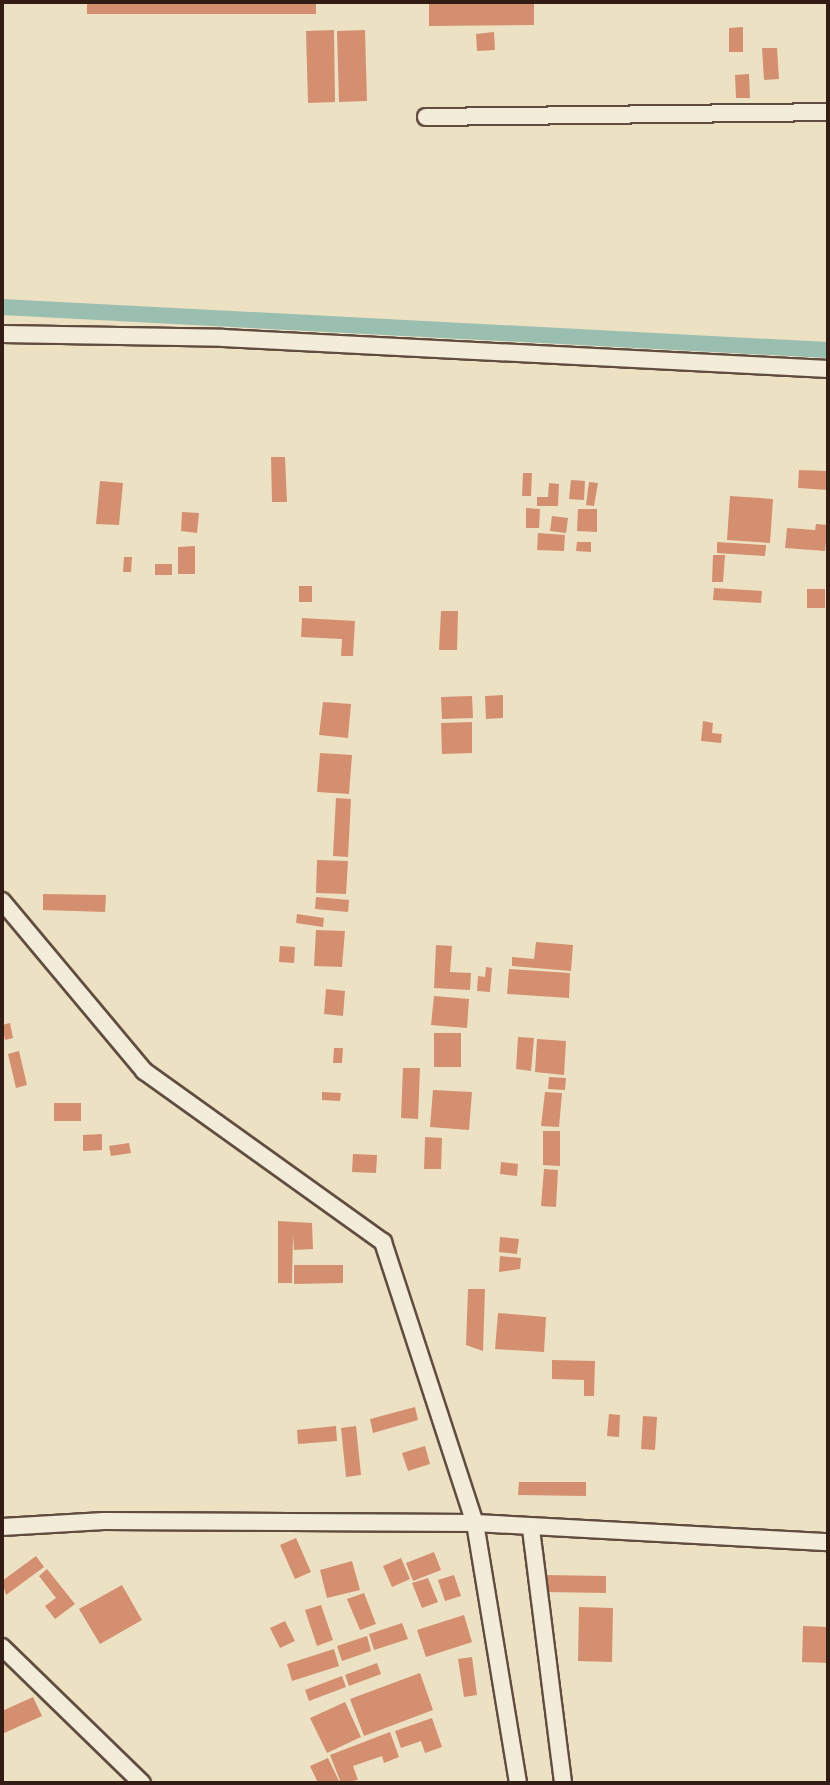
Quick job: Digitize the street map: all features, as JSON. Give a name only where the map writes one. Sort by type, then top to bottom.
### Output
[{"type":"street","points":[[426,117],[828,112]]},
{"type":"street","points":[[2,334],[223,338],[828,369]]},
{"type":"street","points":[[2,901],[144,1071],[383,1242],[475,1523],[518,1783]]},
{"type":"street","points":[[2,1527],[104,1521],[475,1523],[531,1529],[828,1542]]},
{"type":"street","points":[[531,1529],[563,1783]]},
{"type":"street","points":[[2,1647],[142,1783]]},
{"type":"building","points":[[87,2],[316,2],[316,14],[87,14]]},
{"type":"building","points":[[429,2],[534,2],[534,25],[429,26]]},
{"type":"building","points":[[743,27],[743,52],[729,52],[729,28]]},
{"type":"building","points":[[334,30],[335,102],[308,103],[306,31]]},
{"type":"building","points":[[365,30],[367,101],[339,102],[337,31]]},
{"type":"building","points":[[494,32],[495,50],[477,51],[476,34]]},
{"type":"building","points":[[762,48],[777,48],[779,79],[764,80]]},
{"type":"building","points":[[749,74],[750,98],[736,98],[735,75]]},
{"type":"building","points":[[271,457],[285,457],[287,502],[272,502]]},
{"type":"building","points":[[799,470],[828,471],[828,490],[798,488]]},
{"type":"building","points":[[523,473],[532,473],[531,496],[522,496]]},
{"type":"building","points":[[571,480],[585,481],[584,500],[569,499]]},
{"type":"building","points":[[100,481],[123,483],[119,525],[96,524]]},
{"type":"building","points":[[589,482],[598,483],[594,506],[586,505]]},
{"type":"building","points":[[549,483],[559,484],[558,506],[537,506],[537,497],[548,497]]},
{"type":"building","points":[[730,496],[773,499],[770,543],[727,540]]},
{"type":"building","points":[[526,508],[540,509],[539,528],[526,528]]},
{"type":"building","points":[[578,509],[597,509],[597,532],[577,531]]},
{"type":"building","points":[[182,512],[199,513],[197,533],[181,531]]},
{"type":"building","points":[[552,516],[568,518],[566,533],[550,531]]},
{"type":"building","points":[[816,524],[828,525],[825,551],[785,548],[787,528],[815,530]]},
{"type":"building","points":[[538,533],[565,535],[564,551],[537,550]]},
{"type":"building","points":[[577,542],[591,542],[591,552],[576,551]]},
{"type":"building","points":[[717,542],[766,545],[765,556],[717,553]]},
{"type":"building","points":[[195,546],[195,574],[178,574],[178,547]]},
{"type":"building","points":[[713,555],[725,555],[723,582],[712,582]]},
{"type":"building","points":[[124,557],[132,557],[131,572],[123,572]]},
{"type":"building","points":[[155,564],[172,564],[172,575],[155,575]]},
{"type":"building","points":[[299,586],[312,586],[312,602],[299,602]]},
{"type":"building","points":[[714,588],[762,591],[761,603],[713,600]]},
{"type":"building","points":[[807,589],[825,589],[825,608],[807,608]]},
{"type":"building","points":[[441,611],[458,611],[457,650],[439,650]]},
{"type":"building","points":[[302,618],[355,621],[353,656],[341,656],[342,639],[301,637]]},
{"type":"building","points":[[503,695],[503,718],[486,719],[485,696]]},
{"type":"building","points":[[472,696],[473,718],[442,719],[441,697]]},
{"type":"building","points":[[323,702],[351,704],[348,738],[319,735]]},
{"type":"building","points":[[703,721],[713,723],[712,733],[722,734],[721,743],[701,741]]},
{"type":"building","points":[[472,722],[472,753],[442,754],[441,723]]},
{"type":"building","points":[[320,753],[352,755],[349,794],[317,792]]},
{"type":"building","points":[[336,798],[351,799],[348,857],[333,856]]},
{"type":"building","points":[[317,860],[348,861],[346,894],[316,893]]},
{"type":"building","points":[[43,894],[106,895],[105,912],[43,910]]},
{"type":"building","points":[[316,897],[349,900],[348,912],[315,909]]},
{"type":"building","points":[[297,914],[324,918],[323,927],[296,923]]},
{"type":"building","points":[[316,930],[345,931],[342,967],[314,966]]},
{"type":"building","points":[[536,942],[573,945],[571,971],[512,966],[512,957],[534,959]]},
{"type":"building","points":[[436,945],[452,946],[450,972],[471,973],[470,990],[434,988]]},
{"type":"building","points":[[280,946],[295,947],[294,963],[279,962]]},
{"type":"building","points":[[486,967],[492,968],[490,992],[477,991],[478,976],[485,977]]},
{"type":"building","points":[[509,969],[570,973],[569,998],[507,994]]},
{"type":"building","points":[[326,989],[345,991],[343,1016],[324,1014]]},
{"type":"building","points":[[434,996],[469,999],[467,1028],[431,1025]]},
{"type":"building","points":[[10,1023],[13,1038],[5,1040],[2,1025]]},
{"type":"building","points":[[434,1033],[461,1033],[461,1067],[434,1067]]},
{"type":"building","points":[[518,1037],[534,1038],[531,1071],[516,1069]]},
{"type":"building","points":[[537,1039],[566,1041],[564,1075],[535,1072]]},
{"type":"building","points":[[334,1048],[343,1048],[342,1063],[333,1063]]},
{"type":"building","points":[[19,1051],[27,1085],[16,1088],[8,1054]]},
{"type":"building","points":[[403,1068],[420,1068],[418,1119],[401,1118]]},
{"type":"building","points":[[549,1077],[566,1078],[565,1090],[548,1089]]},
{"type":"building","points":[[433,1090],[472,1092],[469,1130],[430,1127]]},
{"type":"building","points":[[322,1092],[341,1093],[340,1101],[322,1100]]},
{"type":"building","points":[[545,1092],[562,1093],[559,1127],[541,1126]]},
{"type":"building","points":[[54,1103],[81,1103],[81,1121],[54,1121]]},
{"type":"building","points":[[543,1131],[560,1131],[560,1166],[543,1165]]},
{"type":"building","points":[[102,1134],[102,1150],[83,1151],[83,1135]]},
{"type":"building","points":[[425,1137],[442,1138],[441,1169],[424,1169]]},
{"type":"building","points":[[129,1143],[131,1153],[111,1156],[109,1146]]},
{"type":"building","points":[[353,1154],[377,1155],[376,1173],[352,1172]]},
{"type":"building","points":[[501,1162],[518,1164],[517,1176],[500,1174]]},
{"type":"building","points":[[544,1169],[558,1170],[556,1207],[541,1206]]},
{"type":"building","points":[[278,1221],[312,1223],[313,1249],[294,1250],[293,1235],[292,1283],[278,1283]]},
{"type":"building","points":[[500,1237],[519,1239],[517,1254],[499,1252]]},
{"type":"building","points":[[500,1256],[521,1258],[520,1269],[499,1272]]},
{"type":"building","points":[[294,1265],[343,1265],[343,1283],[294,1284]]},
{"type":"building","points":[[468,1289],[485,1289],[483,1351],[466,1345]]},
{"type":"building","points":[[498,1313],[546,1317],[544,1352],[495,1349]]},
{"type":"building","points":[[552,1360],[595,1361],[594,1396],[584,1396],[584,1380],[552,1379]]},
{"type":"building","points":[[415,1407],[418,1420],[373,1433],[370,1419]]},
{"type":"building","points":[[609,1414],[620,1415],[619,1437],[607,1436]]},
{"type":"building","points":[[643,1416],[657,1417],[655,1450],[641,1449]]},
{"type":"building","points":[[336,1426],[337,1441],[298,1444],[297,1430]]},
{"type":"building","points":[[356,1426],[361,1475],[346,1477],[341,1428]]},
{"type":"building","points":[[425,1446],[430,1464],[408,1471],[402,1453]]},
{"type":"building","points":[[519,1482],[586,1482],[586,1496],[518,1495]]},
{"type":"building","points":[[296,1538],[311,1572],[295,1579],[280,1545]]},
{"type":"building","points":[[434,1552],[441,1570],[413,1581],[406,1563]]},
{"type":"building","points":[[36,1556],[44,1567],[6,1595],[2,1581]]},
{"type":"building","points":[[401,1558],[410,1579],[392,1587],[383,1566]]},
{"type":"building","points":[[352,1561],[360,1590],[327,1598],[320,1570]]},
{"type":"building","points":[[47,1569],[75,1604],[55,1619],[45,1606],[56,1598],[39,1576]]},
{"type":"building","points":[[454,1575],[461,1596],[445,1601],[438,1580]]},
{"type":"building","points":[[546,1575],[606,1576],[606,1593],[545,1592]]},
{"type":"building","points":[[428,1578],[438,1602],[422,1608],[412,1583]]},
{"type":"building","points":[[122,1585],[142,1620],[100,1644],[79,1609]]},
{"type":"building","points":[[364,1593],[376,1624],[360,1630],[347,1599]]},
{"type":"building","points":[[321,1605],[333,1640],[317,1646],[305,1610]]},
{"type":"building","points":[[579,1607],[613,1608],[612,1662],[578,1661]]},
{"type":"building","points":[[464,1615],[472,1642],[426,1657],[417,1630]]},
{"type":"building","points":[[285,1621],[295,1641],[280,1648],[270,1628]]},
{"type":"building","points":[[402,1623],[408,1639],[374,1650],[369,1634]]},
{"type":"building","points":[[803,1626],[828,1627],[828,1663],[802,1662]]},
{"type":"building","points":[[367,1636],[371,1651],[342,1661],[337,1646]]},
{"type":"building","points":[[334,1649],[339,1666],[292,1681],[287,1664]]},
{"type":"building","points":[[472,1657],[477,1695],[464,1697],[458,1659]]},
{"type":"building","points":[[377,1663],[381,1674],[349,1686],[345,1675]]},
{"type":"building","points":[[420,1673],[433,1710],[364,1736],[350,1699]]},
{"type":"building","points":[[342,1676],[346,1687],[309,1701],[305,1690]]},
{"type":"building","points":[[33,1697],[42,1716],[2,1734],[2,1711]]},
{"type":"building","points":[[345,1702],[361,1737],[327,1753],[310,1718]]},
{"type":"building","points":[[432,1718],[442,1747],[425,1753],[421,1741],[401,1748],[395,1731]]},
{"type":"building","points":[[390,1732],[399,1757],[384,1763],[382,1756],[353,1766],[358,1780],[341,1783],[330,1755]]},
{"type":"building","points":[[328,1758],[340,1783],[318,1783],[310,1766]]},
{"type":"waterway","points":[[2,307],[828,350]]}]
